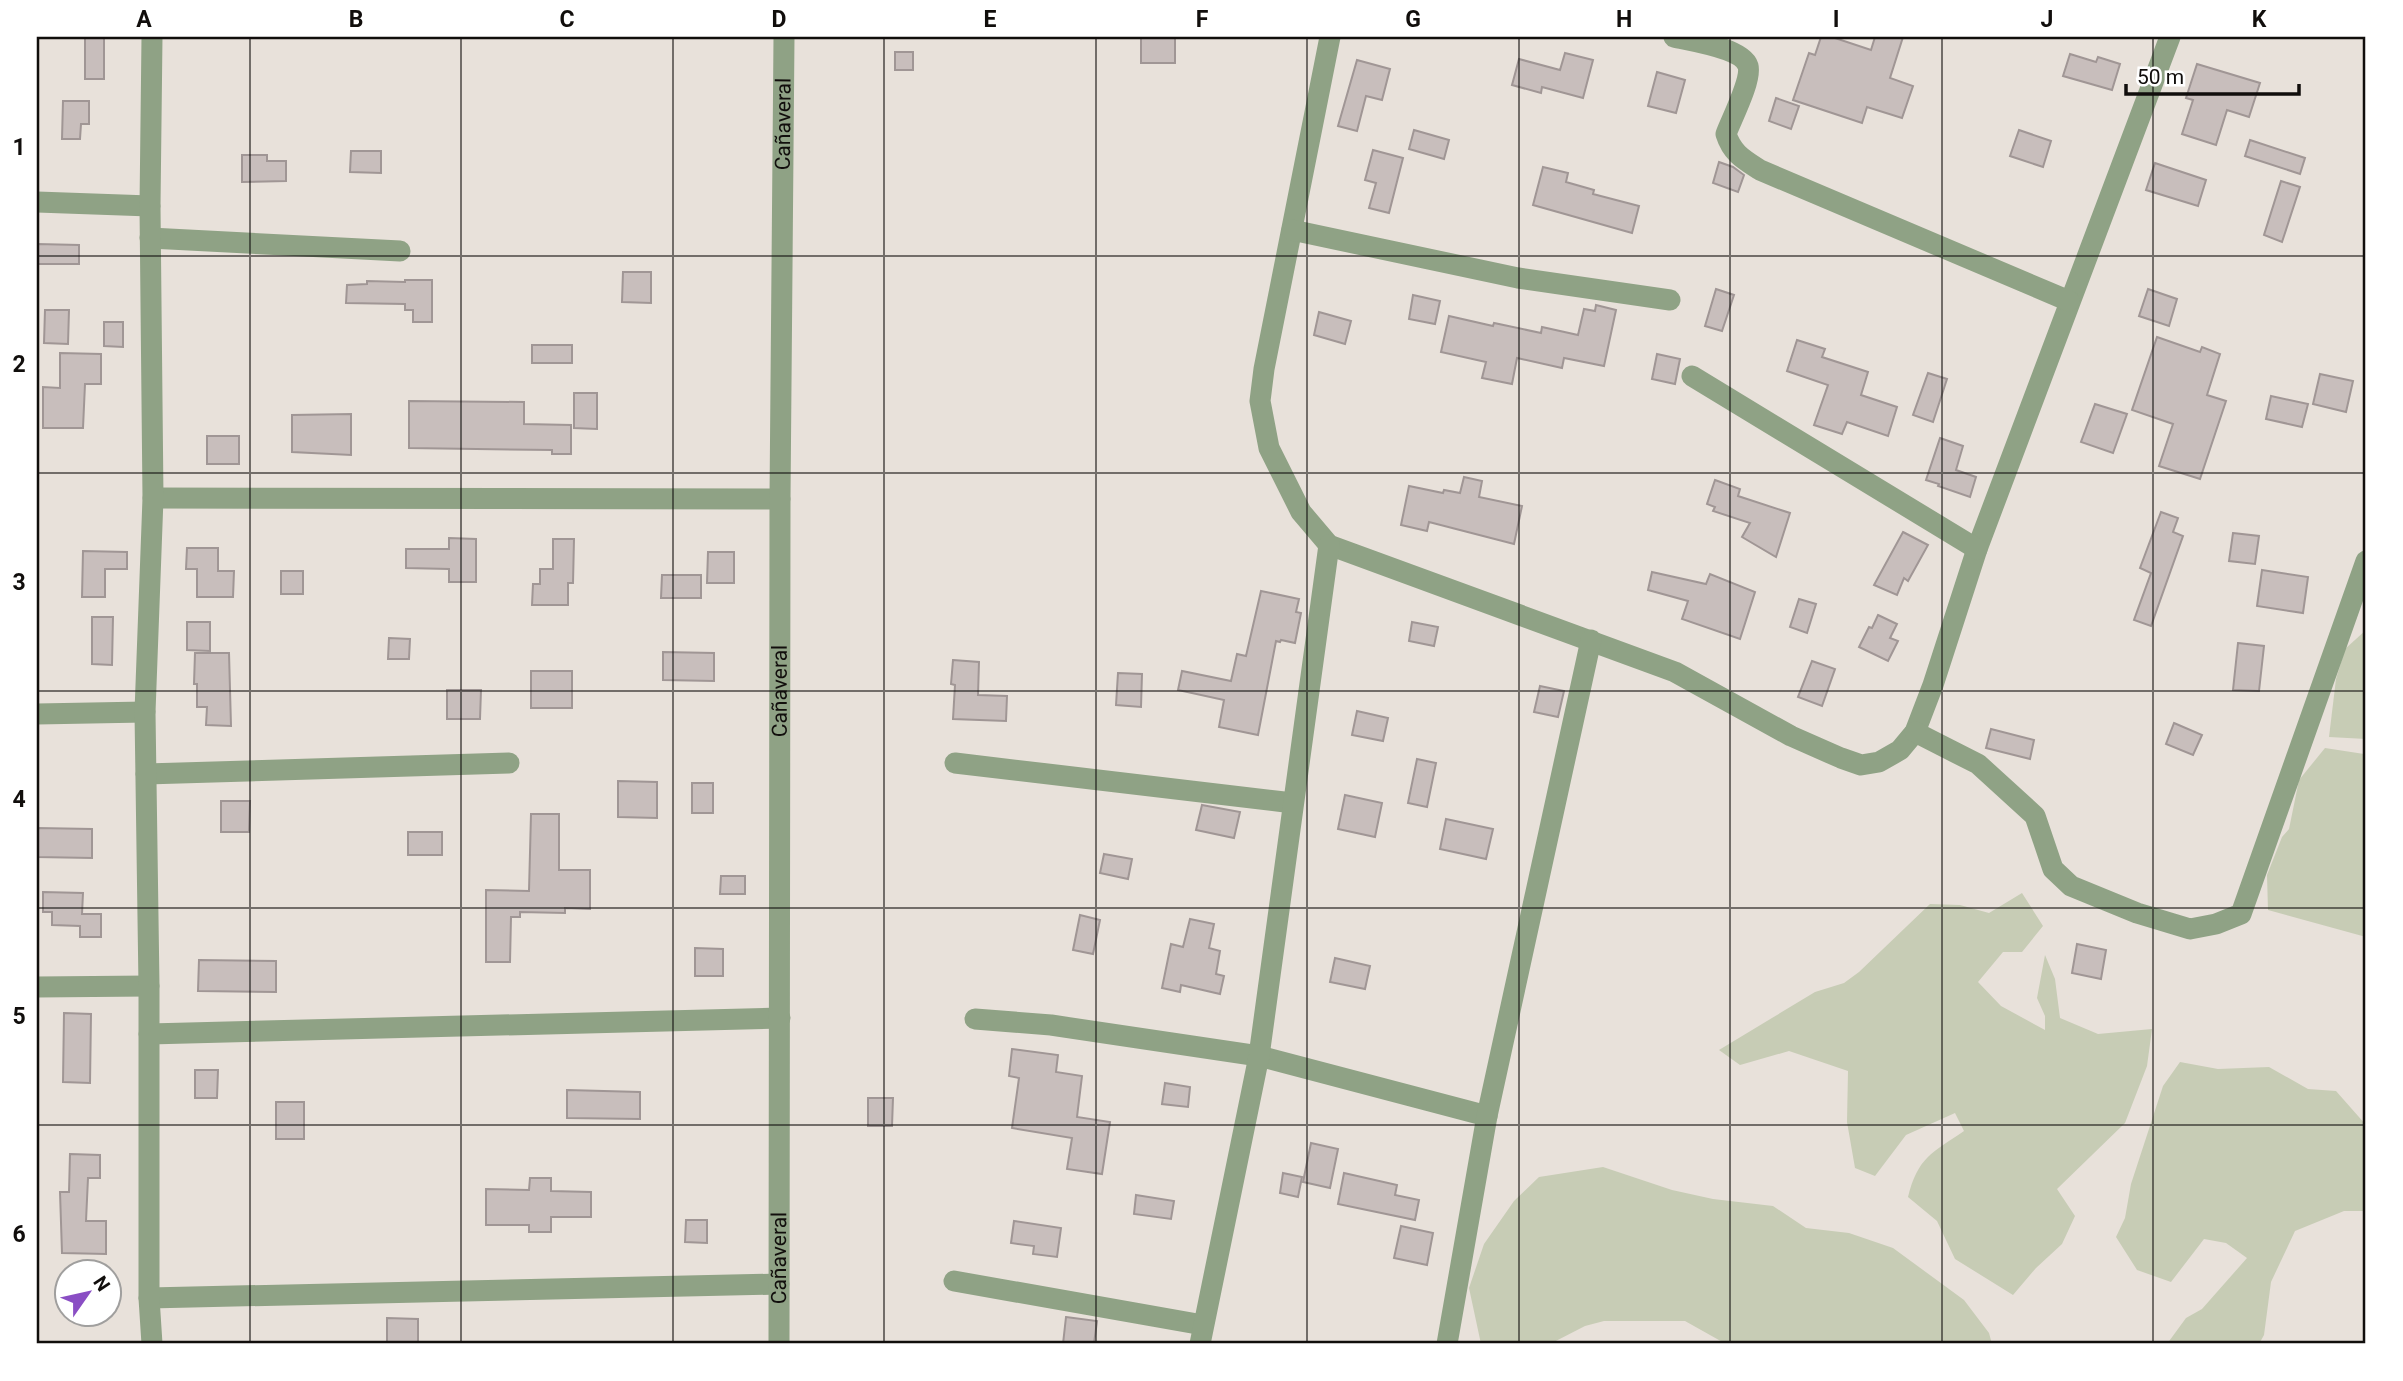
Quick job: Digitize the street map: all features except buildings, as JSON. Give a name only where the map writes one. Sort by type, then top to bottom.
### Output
[{"type":"street","points":[[152,37],[150,238],[153,498],[145,712],[149,986],[149,1298],[152,1344]]},
{"type":"street","name":"Cañaveral","points":[[779,1344],[780,499],[784,37]]},
{"type":"street","points":[[1330,37],[1264,369],[1260,401],[1269,448],[1301,512],[1329,545],[1675,672],[1791,736],[1861,765],[1879,762],[1900,750],[1915,732],[1977,549],[2170,37]]},
{"type":"street","points":[[1674,37],[1717,47],[1742,57],[1749,68],[1748,79],[1726,134],[1737,156],[1760,170],[2070,301]]},
{"type":"street","points":[[37,202],[150,206]]},
{"type":"street","points":[[1292,230],[1518,278],[1670,300]]},
{"type":"street","points":[[150,238],[400,251]]},
{"type":"street","points":[[1692,376],[1977,549]]},
{"type":"street","points":[[153,498],[780,499]]},
{"type":"street","points":[[954,1280],[1202,1335],[1259,1056],[1329,545]]},
{"type":"street","points":[[1915,732],[1979,764],[2035,816],[2053,869],[2071,886],[2137,913],[2190,929],[2216,924],[2241,914],[2366,561]]},
{"type":"street","points":[[1447,1344],[1487,1116],[1591,640]]},
{"type":"street","points":[[37,714],[145,712]]},
{"type":"street","points":[[146,774],[509,762]]},
{"type":"street","points":[[955,763],[1293,803]]},
{"type":"street","points":[[37,988],[149,986]]},
{"type":"street","points":[[149,1034],[780,1018]]},
{"type":"street","points":[[975,1019],[1051,1025],[1259,1056],[1487,1116]]},
{"type":"street","points":[[149,1298],[779,1284]]},
{"type":"green space","points":[[2366,630],[2366,739],[2329,737],[2336,679],[2345,649]]},
{"type":"green space","points":[[2325,748],[2364,754],[2366,937],[2268,910],[2267,875],[2282,837],[2289,829],[2299,780]]},
{"type":"green space","points":[[2022,893],[2043,926],[2022,952],[2003,952],[1978,982],[2001,1006],[2045,1030],[2045,1016],[2037,998],[2045,955],[2055,979],[2060,1018],[2098,1034],[2152,1029],[2147,1066],[2125,1123],[2057,1189],[2075,1216],[2062,1244],[2036,1268],[2013,1295],[1955,1259],[1937,1221],[1908,1197],[1922,1164],[1935,1151],[1964,1131],[1955,1113],[1906,1135],[1875,1176],[1855,1168],[1847,1122],[1848,1071],[1789,1051],[1740,1065],[1719,1050],[1815,992],[1844,983],[1930,904],[1960,905],[1989,913]]},
{"type":"green space","points":[[2180,1062],[2218,1069],[2269,1067],[2308,1089],[2336,1091],[2366,1125],[2366,1211],[2344,1211],[2295,1231],[2271,1282],[2264,1335],[2259,1344],[2167,1344],[2186,1318],[2202,1309],[2247,1258],[2226,1243],[2204,1239],[2171,1282],[2137,1270],[2116,1237],[2125,1218],[2131,1184],[2163,1086]]},
{"type":"green space","points":[[1603,1167],[1672,1190],[1713,1199],[1773,1206],[1806,1228],[1849,1233],[1893,1248],[1964,1300],[1989,1333],[1992,1344],[1726,1344],[1685,1321],[1604,1321],[1585,1326],[1550,1344],[1481,1344],[1469,1288],[1484,1244],[1514,1201],[1539,1177]]}]
